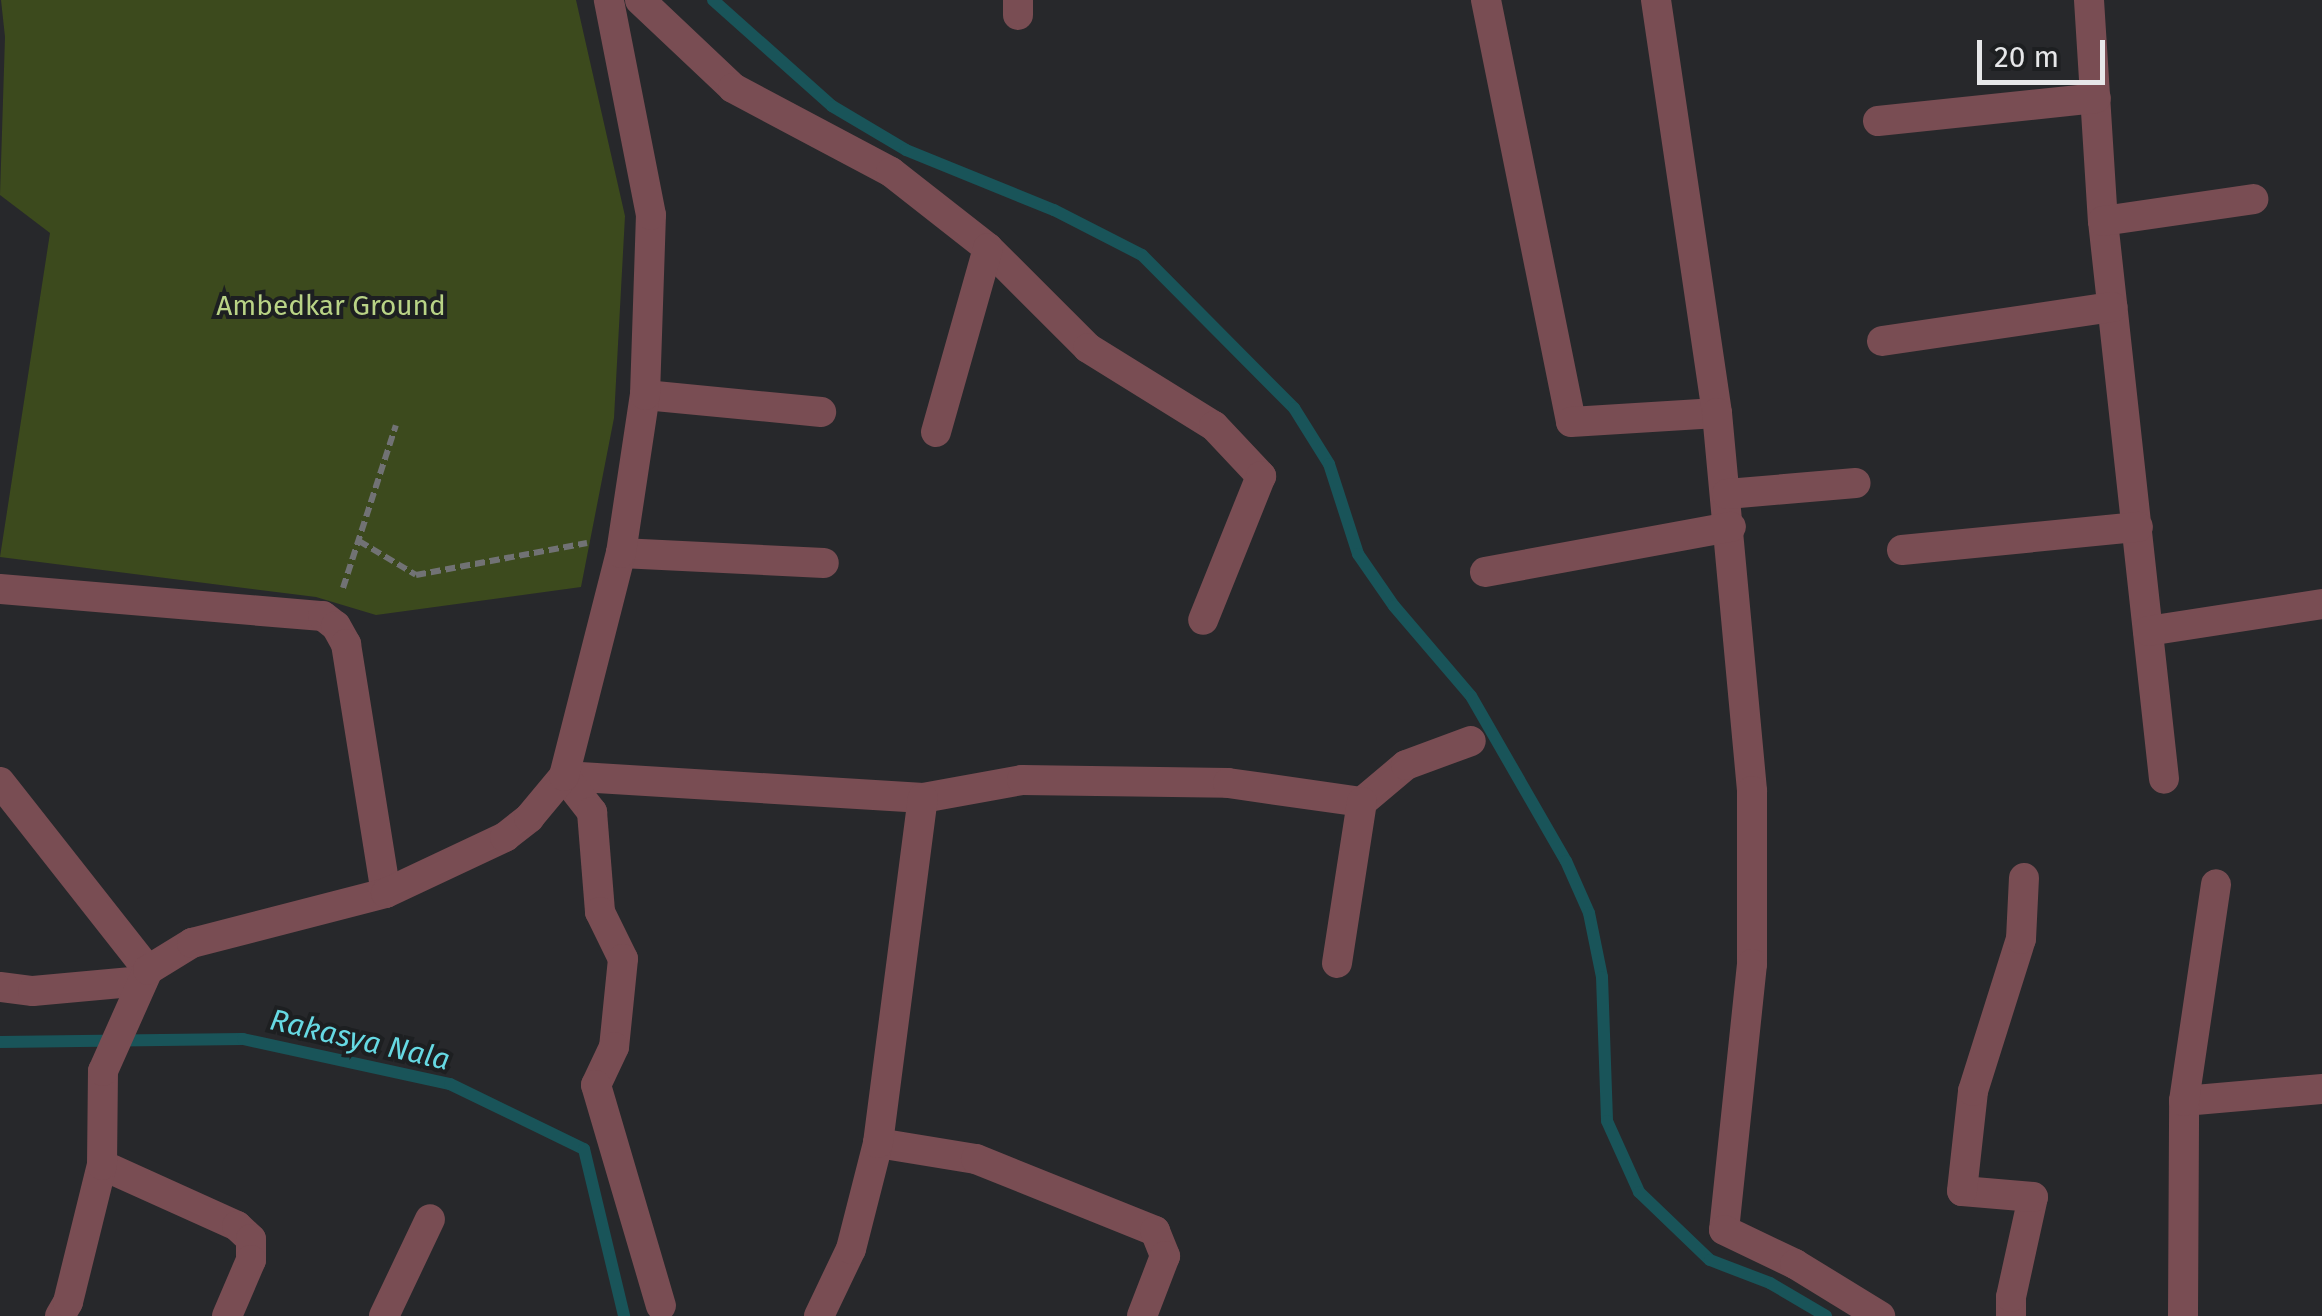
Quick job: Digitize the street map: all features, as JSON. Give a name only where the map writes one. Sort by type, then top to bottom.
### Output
[{"type":"street","points":[[60,1316],[68,1302],[102,1166],[103,1071],[143,982],[192,943],[386,893],[505,837],[529,818],[564,776],[622,545],[644,394],[650,215],[610,0]]},
{"type":"street","points":[[640,0],[734,88],[891,172],[988,248],[1088,348],[1214,426],[1262,476],[1204,620]]},
{"type":"street","points":[[1486,0],[1571,422],[1717,413]]},
{"type":"street","points":[[1656,0],[1731,527],[1752,791],[1752,964],[1724,1230],[1795,1264],[1880,1316]]},
{"type":"street","points":[[2089,0],[2103,221],[2164,779]]},
{"type":"street","points":[[1878,121],[2096,98]]},
{"type":"street","points":[[2103,221],[2252,198]]},
{"type":"street","points":[[936,432],[988,248]]},
{"type":"street","points":[[1882,341],[2113,307]]},
{"type":"street","points":[[644,394],[821,412]]},
{"type":"street","points":[[1726,494],[1856,484]]},
{"type":"street","points":[[1486,572],[1731,527]]},
{"type":"street","points":[[1902,550],[2138,527]]},
{"type":"street","points":[[622,545],[824,564]]},
{"type":"street","points":[[0,589],[303,611],[331,622],[346,644],[386,893]]},
{"type":"street","points":[[2148,631],[2322,604]]},
{"type":"street","points":[[1337,963],[1362,802],[1406,765],[1471,741]]},
{"type":"street","points":[[564,776],[923,798],[1022,780],[1228,784],[1362,802]]},
{"type":"street","points":[[564,776],[592,812],[600,912],[622,959],[614,1047],[596,1085],[660,1306]]},
{"type":"street","points":[[0,782],[143,982]]},
{"type":"street","points":[[820,1316],[850,1248],[878,1142],[923,798]]},
{"type":"street","points":[[2011,1316],[2010,1297],[2033,1196],[1962,1191],[1973,1091],[2021,939],[2024,878]]},
{"type":"street","points":[[2183,1316],[2184,1101],[2216,884]]},
{"type":"street","points":[[0,987],[33,990],[143,982]]},
{"type":"street","points":[[2184,1101],[2322,1090],[2322,1075]]},
{"type":"street","points":[[878,1142],[976,1159],[1155,1231],[1165,1256],[1142,1316]]},
{"type":"street","points":[[102,1166],[237,1226],[251,1239],[251,1260],[227,1316]]},
{"type":"street","points":[[384,1316],[430,1219]]},
{"type":"path","points":[[331,622],[396,425]]},
{"type":"path","points":[[359,542],[416,575],[622,545]]},
{"type":"green space","name":"Ambedkar Ground","points":[[1,0],[576,0],[625,216],[614,418],[581,587],[376,615],[316,597],[0,557],[50,233],[0,195],[5,37]]},
{"type":"waterway","points":[[713,0],[832,106],[906,150],[1054,210],[1142,255],[1294,408],[1329,464],[1358,554],[1394,606],[1471,696],[1566,861],[1589,913],[1602,977],[1607,1121],[1639,1192],[1710,1260],[1770,1283],[1826,1316]]},
{"type":"waterway","name":"Rakasya Nala","points":[[0,1042],[243,1039],[450,1084],[584,1149],[624,1316]]}]
